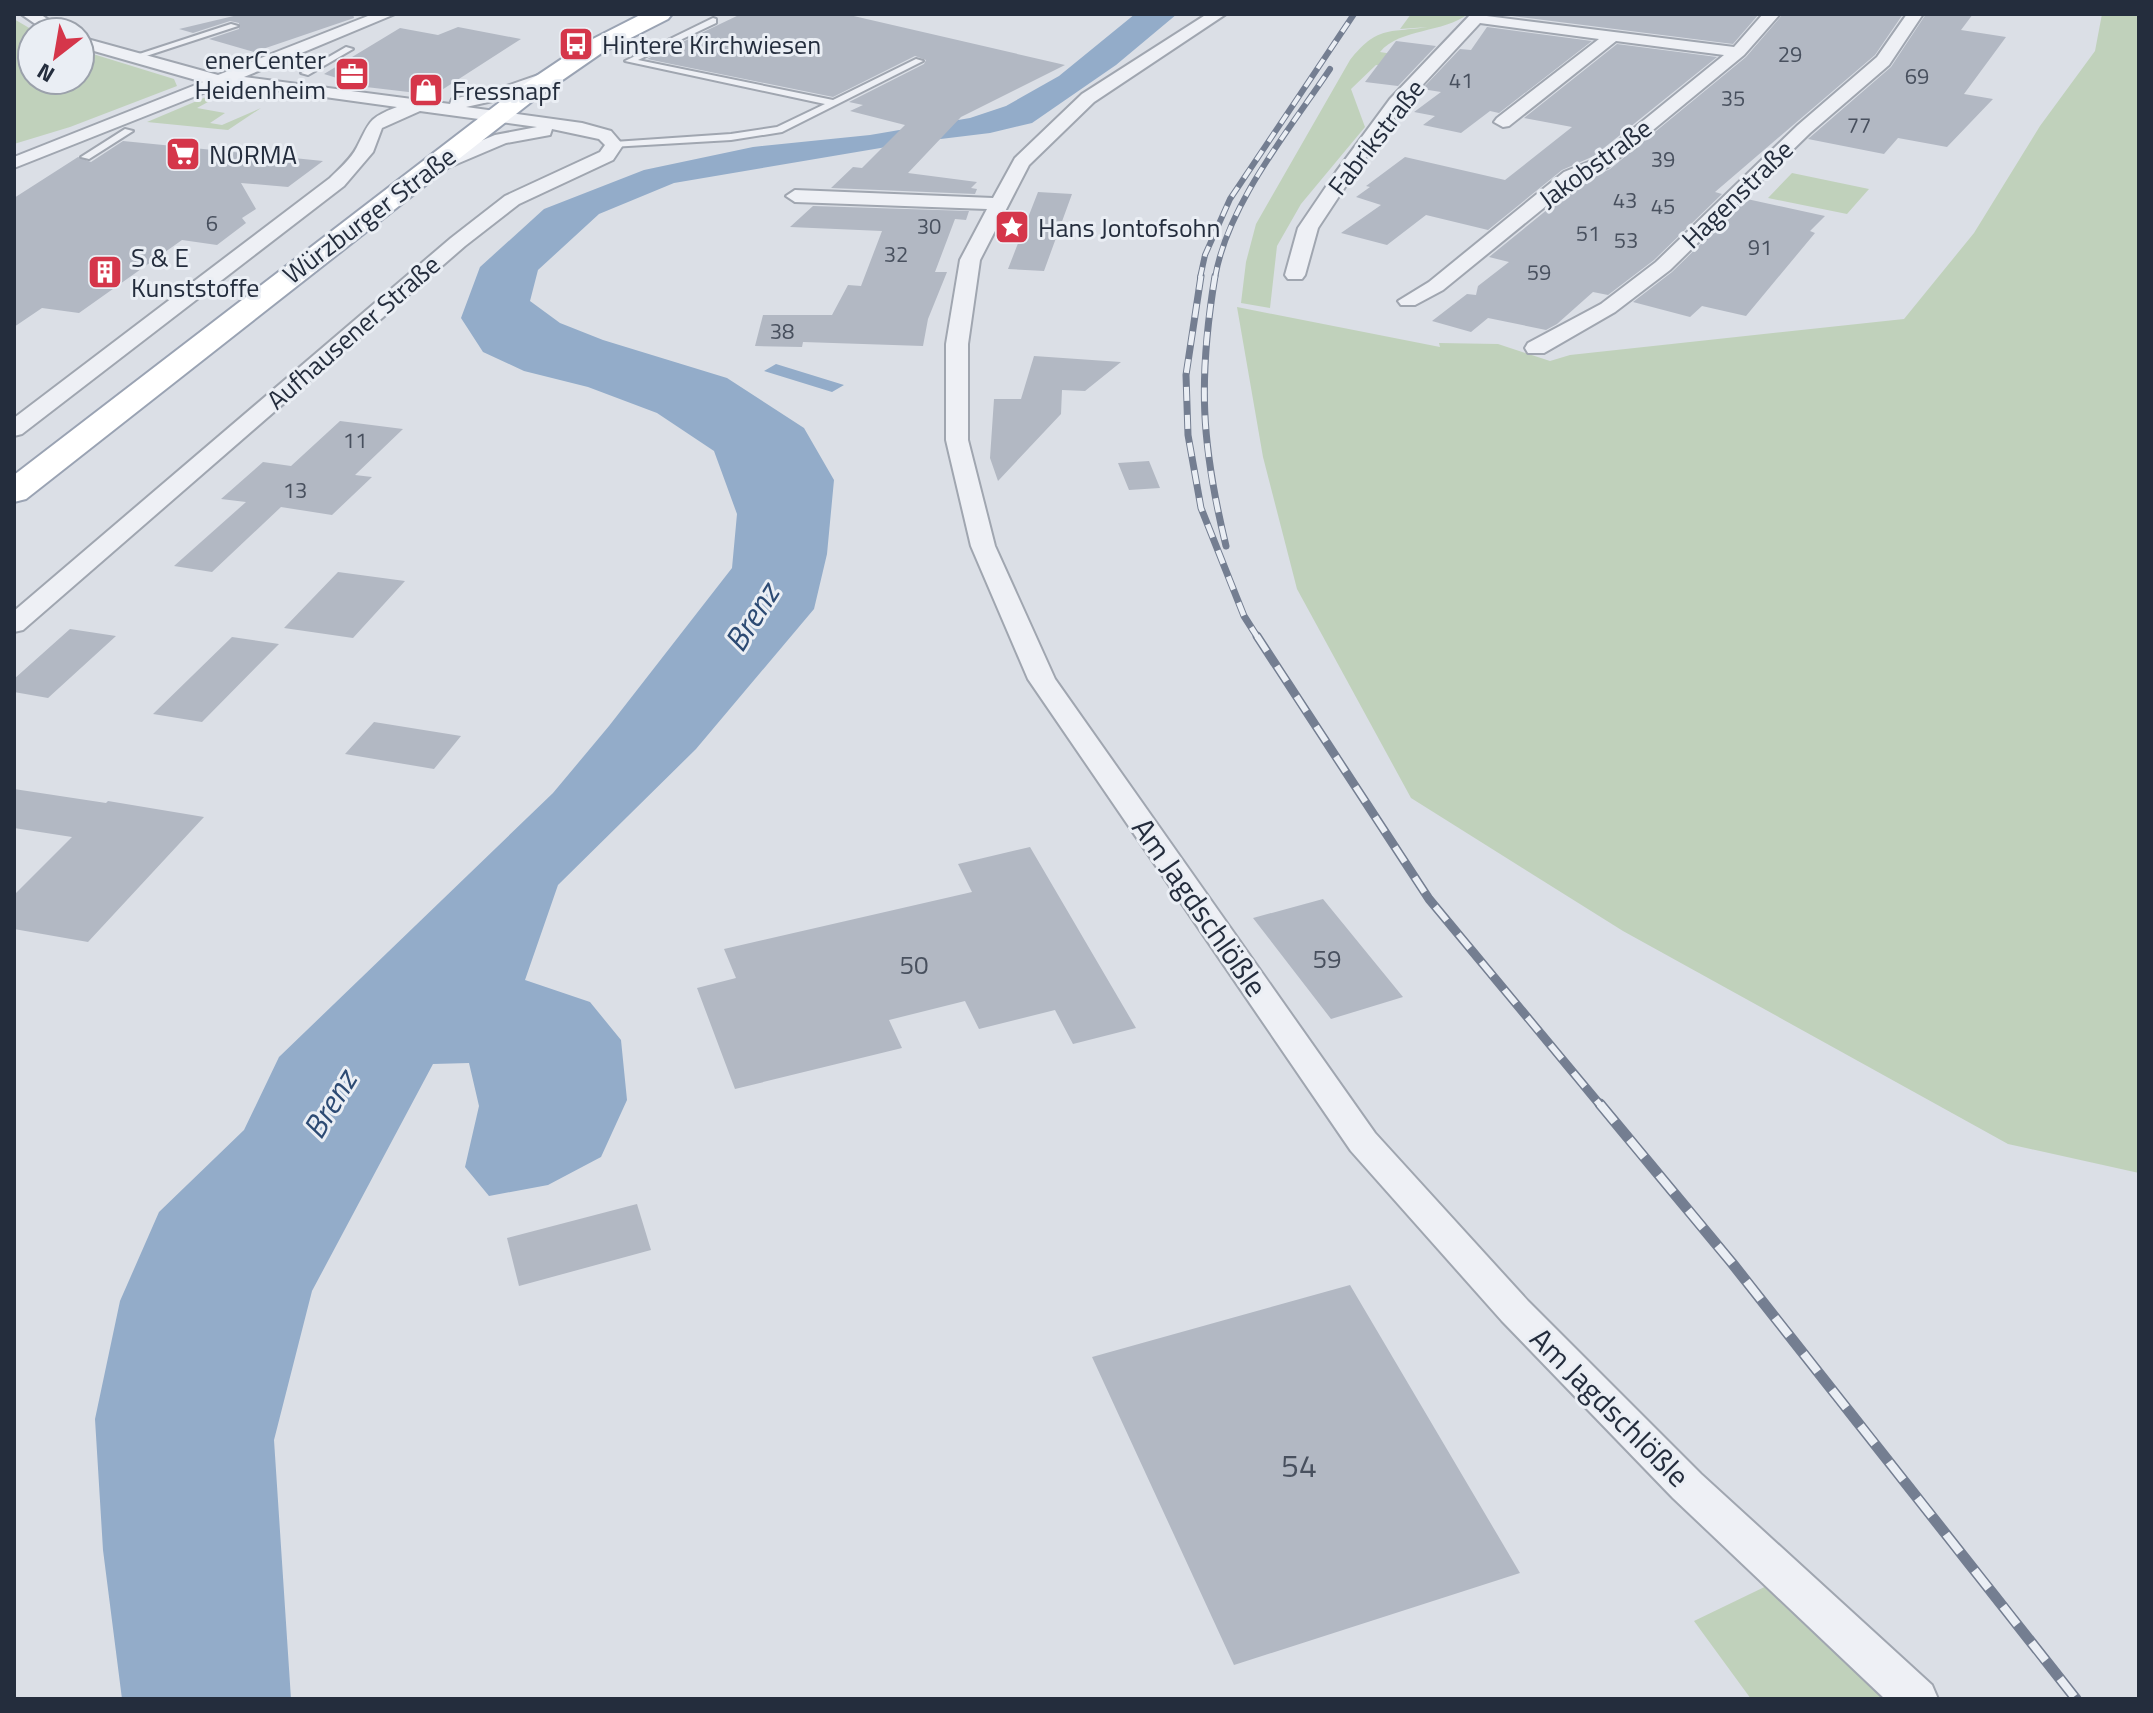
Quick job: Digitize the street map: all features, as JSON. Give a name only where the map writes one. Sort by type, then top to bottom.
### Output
[{"type":"main road","name":"Würzburger Straße","points":[[14,492],[550,76],[595,47],[660,14]]},
{"type":"street","points":[[14,163],[387,14]]},
{"type":"street","name":"Am Jagdschlößle","points":[[1218,14],[1088,98],[1021,162],[970,260],[957,344],[957,440],[983,546],[1042,679],[1363,1142],[1515,1311],[1687,1486],[1916,1699]]},
{"type":"street","points":[[1582,33],[1602,14]]},
{"type":"street","name":"Jakobstraße","points":[[1408,301],[1436,286],[1571,176],[1602,163],[1738,52],[1772,14]]},
{"type":"street","name":"Hagenstraße","points":[[1536,348],[1608,308],[1663,266],[1804,129],[1883,61],[1915,14]]},
{"type":"street","points":[[1479,16],[1582,33],[1738,52]]},
{"type":"street","name":"Fabrikstraße","points":[[1295,275],[1308,228],[1343,176],[1396,103],[1479,16]]},
{"type":"street","points":[[1503,122],[1611,37]]},
{"type":"street","points":[[96,47],[219,81],[260,83],[572,126],[605,135],[614,145]]},
{"type":"street","points":[[14,429],[337,182],[355,165],[374,126],[382,119],[423,106],[482,99],[550,76]]},
{"type":"street","points":[[433,168],[501,139],[572,126]]},
{"type":"street","name":"Aufhausener Straße","points":[[14,624],[458,242],[512,200],[607,156],[614,145]]},
{"type":"street","points":[[795,196],[999,204]]},
{"type":"lane","points":[[713,21],[629,61],[834,103]]},
{"type":"lane","points":[[131,58],[234,26]]},
{"type":"lane","points":[[305,73],[349,49]]},
{"type":"lane","points":[[287,52],[327,59]]},
{"type":"lane","points":[[614,145],[731,137],[779,130],[919,61]]},
{"type":"lane","points":[[86,157],[128,131]]},
{"type":"green space","points":[[1411,14],[1468,14],[1447,25],[1410,34],[1380,52],[1424,59],[1411,68],[1376,65],[1351,89],[1365,127],[1301,204],[1277,246],[1270,308],[1241,303],[1246,262],[1256,224],[1350,60],[1376,36],[1428,27],[1400,29]]},
{"type":"green space","points":[[2102,14],[2139,14],[2139,1173],[2008,1144],[1623,931],[1411,798],[1297,589],[1263,457],[1237,307],[1440,347],[1439,343],[1498,344],[1550,361],[1570,355],[1904,319],[1974,233],[2040,126],[2095,51]]},
{"type":"green space","points":[[14,19],[16,96],[96,96],[96,55],[174,79],[177,86],[70,127],[14,144]]},
{"type":"green space","points":[[211,95],[262,95],[217,97],[197,108],[225,113],[210,123],[222,125],[261,108],[228,130],[147,122]]},
{"type":"green space","points":[[1792,173],[1869,189],[1847,214],[1768,198]]},
{"type":"green space","points":[[1785,1577],[1916,1699],[1751,1699],[1694,1621]]},
{"type":"water","name":"Brenz","points":[[1135,14],[1177,14],[1116,65],[1032,123],[990,133],[916,142],[674,183],[599,214],[538,270],[530,301],[560,323],[603,340],[727,378],[804,428],[834,480],[827,554],[814,609],[696,749],[558,885],[525,980],[590,1002],[621,1040],[627,1100],[601,1157],[548,1185],[489,1196],[465,1167],[479,1106],[469,1063],[433,1064],[312,1291],[274,1440],[291,1699],[122,1699],[103,1550],[95,1419],[120,1301],[159,1212],[244,1130],[279,1057],[553,793],[732,568],[737,514],[714,451],[657,413],[588,387],[524,371],[483,352],[461,318],[480,267],[544,209],[644,170],[753,147],[870,135],[970,118],[1006,106],[1059,76]]},
{"type":"water","points":[[776,364],[844,385],[832,392],[764,371]]},
{"type":"building","points":[[242,14],[353,14],[354,18],[254,52],[209,39],[239,29],[239,23],[230,21],[193,33],[179,29]]},
{"type":"building","points":[[741,14],[845,14],[1065,65],[961,117],[908,173],[977,182],[971,188],[977,189],[975,194],[831,188],[853,167],[862,168],[905,125],[850,111],[863,105],[849,102],[924,64],[926,60],[915,56],[833,97],[647,59]]},
{"type":"building","points":[[1496,14],[1759,14],[1733,44]]},
{"type":"building","points":[[1783,14],[1903,14],[1875,55],[1715,192],[1722,194],[1654,260],[1608,295],[1593,292],[1546,330],[1488,318],[1471,332],[1432,321],[1467,294],[1476,295],[1478,286],[1509,262],[1489,257],[1580,183],[1610,169],[1746,57]]},
{"type":"building","points":[[1926,14],[1973,14],[1961,30],[2006,37],[1964,94],[1993,99],[1947,147],[1898,138],[1884,154],[1808,139],[1891,67]]},
{"type":"building","points":[[458,27],[521,39],[434,95],[366,87],[324,74],[400,28],[438,35]]},
{"type":"building","points":[[1487,27],[1592,41],[1499,113],[1490,111],[1461,133],[1423,125],[1435,116],[1414,112],[1441,92],[1422,89],[1460,49],[1471,50]]},
{"type":"building","points":[[1396,41],[1436,46],[1398,86],[1365,82]]},
{"type":"building","points":[[1617,44],[1717,57],[1594,156],[1562,170],[1488,230],[1426,215],[1387,245],[1341,233],[1381,205],[1356,197],[1405,157],[1505,180],[1572,127],[1524,118]]},
{"type":"building","points":[[123,141],[323,161],[288,187],[241,183],[256,209],[242,218],[246,223],[217,245],[182,240],[79,313],[42,308],[14,327],[14,198],[78,157],[91,162]]},
{"type":"building","points":[[1038,192],[1072,194],[1044,271],[1008,269]]},
{"type":"building","points":[[1747,199],[1825,216],[1810,231],[1815,233],[1746,316],[1702,306],[1690,317],[1633,302],[1672,272]]},
{"type":"building","points":[[813,206],[969,211],[966,220],[955,219],[935,272],[947,272],[928,319],[923,346],[803,342],[802,347],[755,346],[763,315],[832,315],[848,285],[861,286],[882,231],[790,227]]},
{"type":"building","points":[[1034,356],[1121,362],[1085,391],[1062,390],[1061,414],[998,481],[990,458],[994,399],[1021,399]]},
{"type":"building","points":[[340,421],[403,429],[355,475],[372,477],[332,515],[281,507],[212,572],[174,566],[246,502],[221,499],[263,462],[291,466]]},
{"type":"building","points":[[1149,461],[1160,488],[1129,490],[1118,463]]},
{"type":"building","points":[[338,572],[405,581],[353,638],[284,628]]},
{"type":"building","points":[[70,629],[116,636],[48,698],[14,692],[14,679]]},
{"type":"building","points":[[232,637],[279,644],[202,722],[153,714]]},
{"type":"building","points":[[374,722],[461,736],[434,769],[345,754]]},
{"type":"building","points":[[14,789],[204,817],[88,942],[14,929],[14,895],[72,837],[14,828]]},
{"type":"building","points":[[1030,847],[1136,1028],[1073,1044],[1055,1010],[979,1029],[965,1001],[889,1020],[902,1048],[735,1089],[697,988],[736,978],[724,949],[972,892],[958,864]]},
{"type":"building","points":[[1323,899],[1403,997],[1331,1019],[1253,918]]},
{"type":"building","points":[[637,1204],[651,1250],[519,1286],[507,1238]]},
{"type":"building","points":[[1350,1285],[1520,1573],[1234,1665],[1092,1357]]},
{"type":"railway","points":[[1200,278],[1205,255],[1230,199],[1354,14]]},
{"type":"railway","points":[[1215,278],[1232,223],[1246,196],[1330,69]]},
{"type":"railway","points":[[1201,276],[1186,375],[1188,435],[1201,508],[1244,616],[1258,638]]},
{"type":"railway","points":[[1215,276],[1206,348],[1205,411],[1211,475],[1226,546]]},
{"type":"railway","points":[[1257,636],[1429,899],[1601,1106]]},
{"type":"railway","points":[[1600,1104],[1732,1263],[2076,1699]]},
{"type":"place","name":"Hintere Kirchwiesen","points":[[576,44]]},
{"type":"place","name":"enerCenter Heidenheim","points":[[352,74]]},
{"type":"place","name":"Fressnapf","points":[[426,90]]},
{"type":"place","name":"NORMA","points":[[183,154]]},
{"type":"place","name":"Hans Jontofsohn","points":[[1012,227]]},
{"type":"place","name":"S & E Kunststoffe","points":[[105,272]]}]
